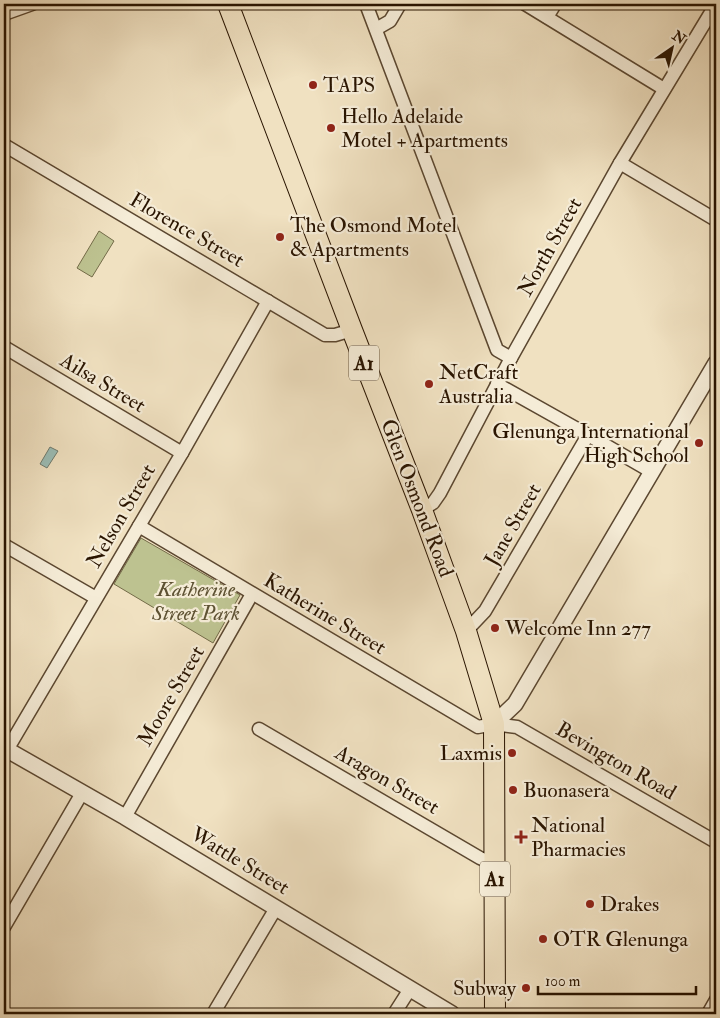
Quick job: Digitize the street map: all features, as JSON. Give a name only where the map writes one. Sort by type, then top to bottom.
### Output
[{"type":"highway","name":"Glen Osmond Road","points":[[228,4],[422,510],[466,631],[494,724],[495,1014]]},
{"type":"street","points":[[4,14],[32,4]]},
{"type":"street","points":[[366,4],[497,350],[511,358]]},
{"type":"street","points":[[376,30],[390,21],[400,4]]},
{"type":"street","points":[[525,4],[664,88]]},
{"type":"street","points":[[547,17],[555,4]]},
{"type":"street","name":"North Street","points":[[422,510],[437,498],[511,358],[620,163],[716,4]]},
{"type":"street","name":"Florence Street","points":[[4,145],[325,335],[335,335],[352,330]]},
{"type":"street","points":[[620,163],[716,220]]},
{"type":"street","name":"Nelson Street","points":[[5,749],[182,453],[268,301]]},
{"type":"street","name":"Ailsa Street","points":[[4,347],[182,453]]},
{"type":"street","points":[[494,724],[517,702],[716,364]]},
{"type":"street","points":[[497,384],[652,472]]},
{"type":"street","name":"Jane Street","points":[[466,631],[485,611],[588,435]]},
{"type":"street","name":"Katherine Street","points":[[139,526],[478,727],[494,724]]},
{"type":"street","points":[[4,545],[96,598]]},
{"type":"street","name":"Moore Street","points":[[125,817],[252,594]]},
{"type":"street","name":"Bevington Road","points":[[494,724],[517,727],[716,842]]},
{"type":"street","name":"Aragon Street","points":[[259,729],[494,864]]},
{"type":"street","name":"Wattle Street","points":[[5,749],[125,817],[452,1014]]},
{"type":"street","points":[[4,926],[82,793]]},
{"type":"street","points":[[213,1014],[276,908]]},
{"type":"street","points":[[394,1014],[410,989]]},
{"type":"street","points":[[708,1014],[716,1000]]},
{"type":"green space","points":[[99,231],[114,241],[92,277],[77,268]]},
{"type":"green space","name":"Katherine Street Park","points":[[141,538],[240,595],[213,643],[114,584]]},
{"type":"water","points":[[50,447],[58,451],[47,468],[40,464]]},
{"type":"place","name":"TAPS","points":[[313,85]]},
{"type":"place","name":"Hello Adelaide Motel + Apartments","points":[[331,128]]},
{"type":"place","name":"The Osmond Motel & Apartments","points":[[280,237]]},
{"type":"place","name":"NetCraft Australia","points":[[429,384]]},
{"type":"place","name":"Glenunga International High School","points":[[699,443]]},
{"type":"place","name":"Welcome Inn 277","points":[[495,628]]},
{"type":"place","name":"Laxmis","points":[[512,753]]},
{"type":"place","name":"Buonasera","points":[[513,790]]},
{"type":"place","name":"National Pharmacies","points":[[521,837]]},
{"type":"place","name":"Drakes","points":[[590,904]]},
{"type":"place","name":"OTR Glenunga","points":[[543,939]]},
{"type":"place","name":"Subway","points":[[526,988]]}]
